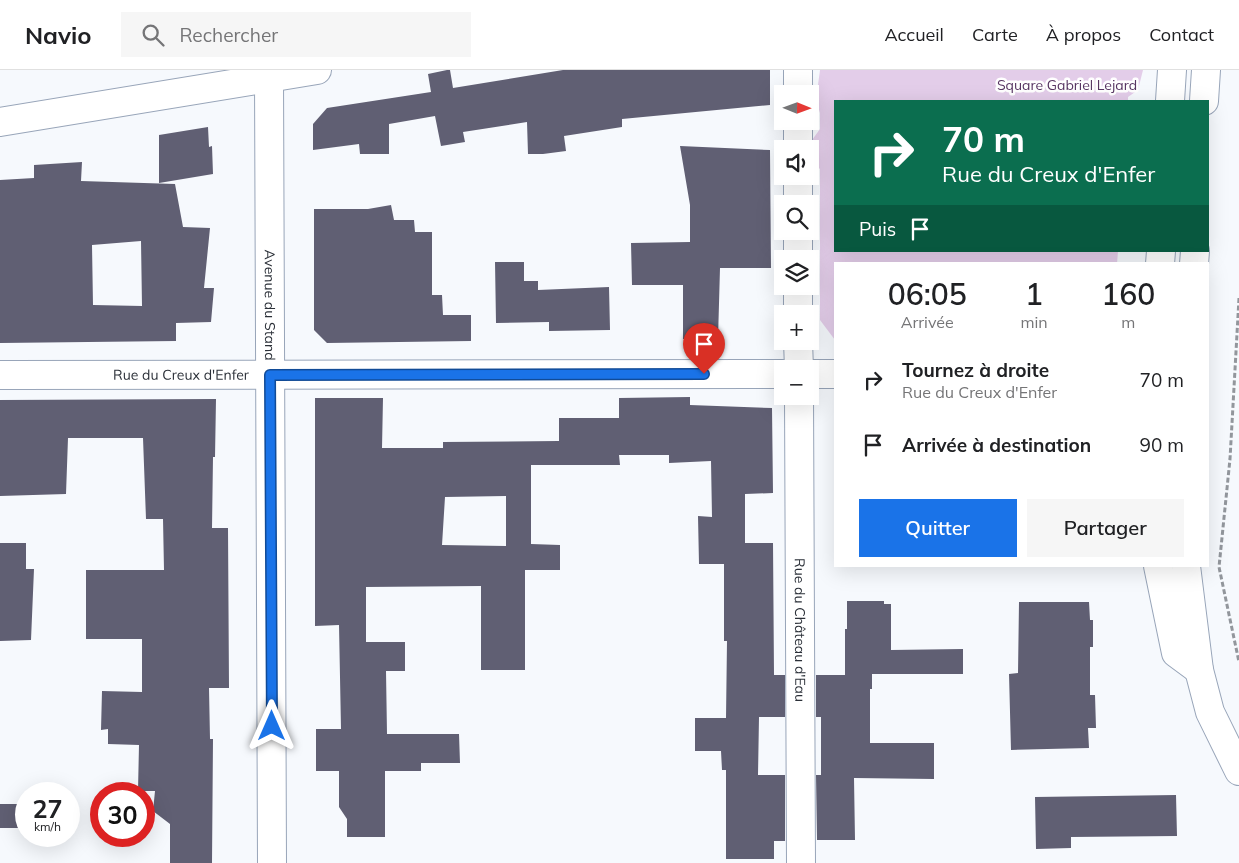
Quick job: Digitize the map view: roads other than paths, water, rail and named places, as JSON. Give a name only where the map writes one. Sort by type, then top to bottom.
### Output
[{"type":"street","points":[[0,122],[317,70]]},
{"type":"street","points":[[798,70],[798,85]]},
{"type":"street","points":[[1170,100],[1172,70]]},
{"type":"street","points":[[1204,100],[1206,70]]},
{"type":"street","name":"Avenue du Stand","points":[[269,77],[272,863]]},
{"type":"street","name":"Rue du Creux d'Enfer","points":[[0,375],[774,374]]},
{"type":"street","points":[[819,374],[834,374]]},
{"type":"street","name":"Rue du Château d'Eau","points":[[799,405],[801,863]]},
{"type":"street","points":[[1158,567],[1176,653],[1199,670]]},
{"type":"street","points":[[1186,567],[1199,670],[1210,712],[1239,772]]},
{"type":"park label","name":"Square Gabriel Lejard","points":[[1067,85]]}]
